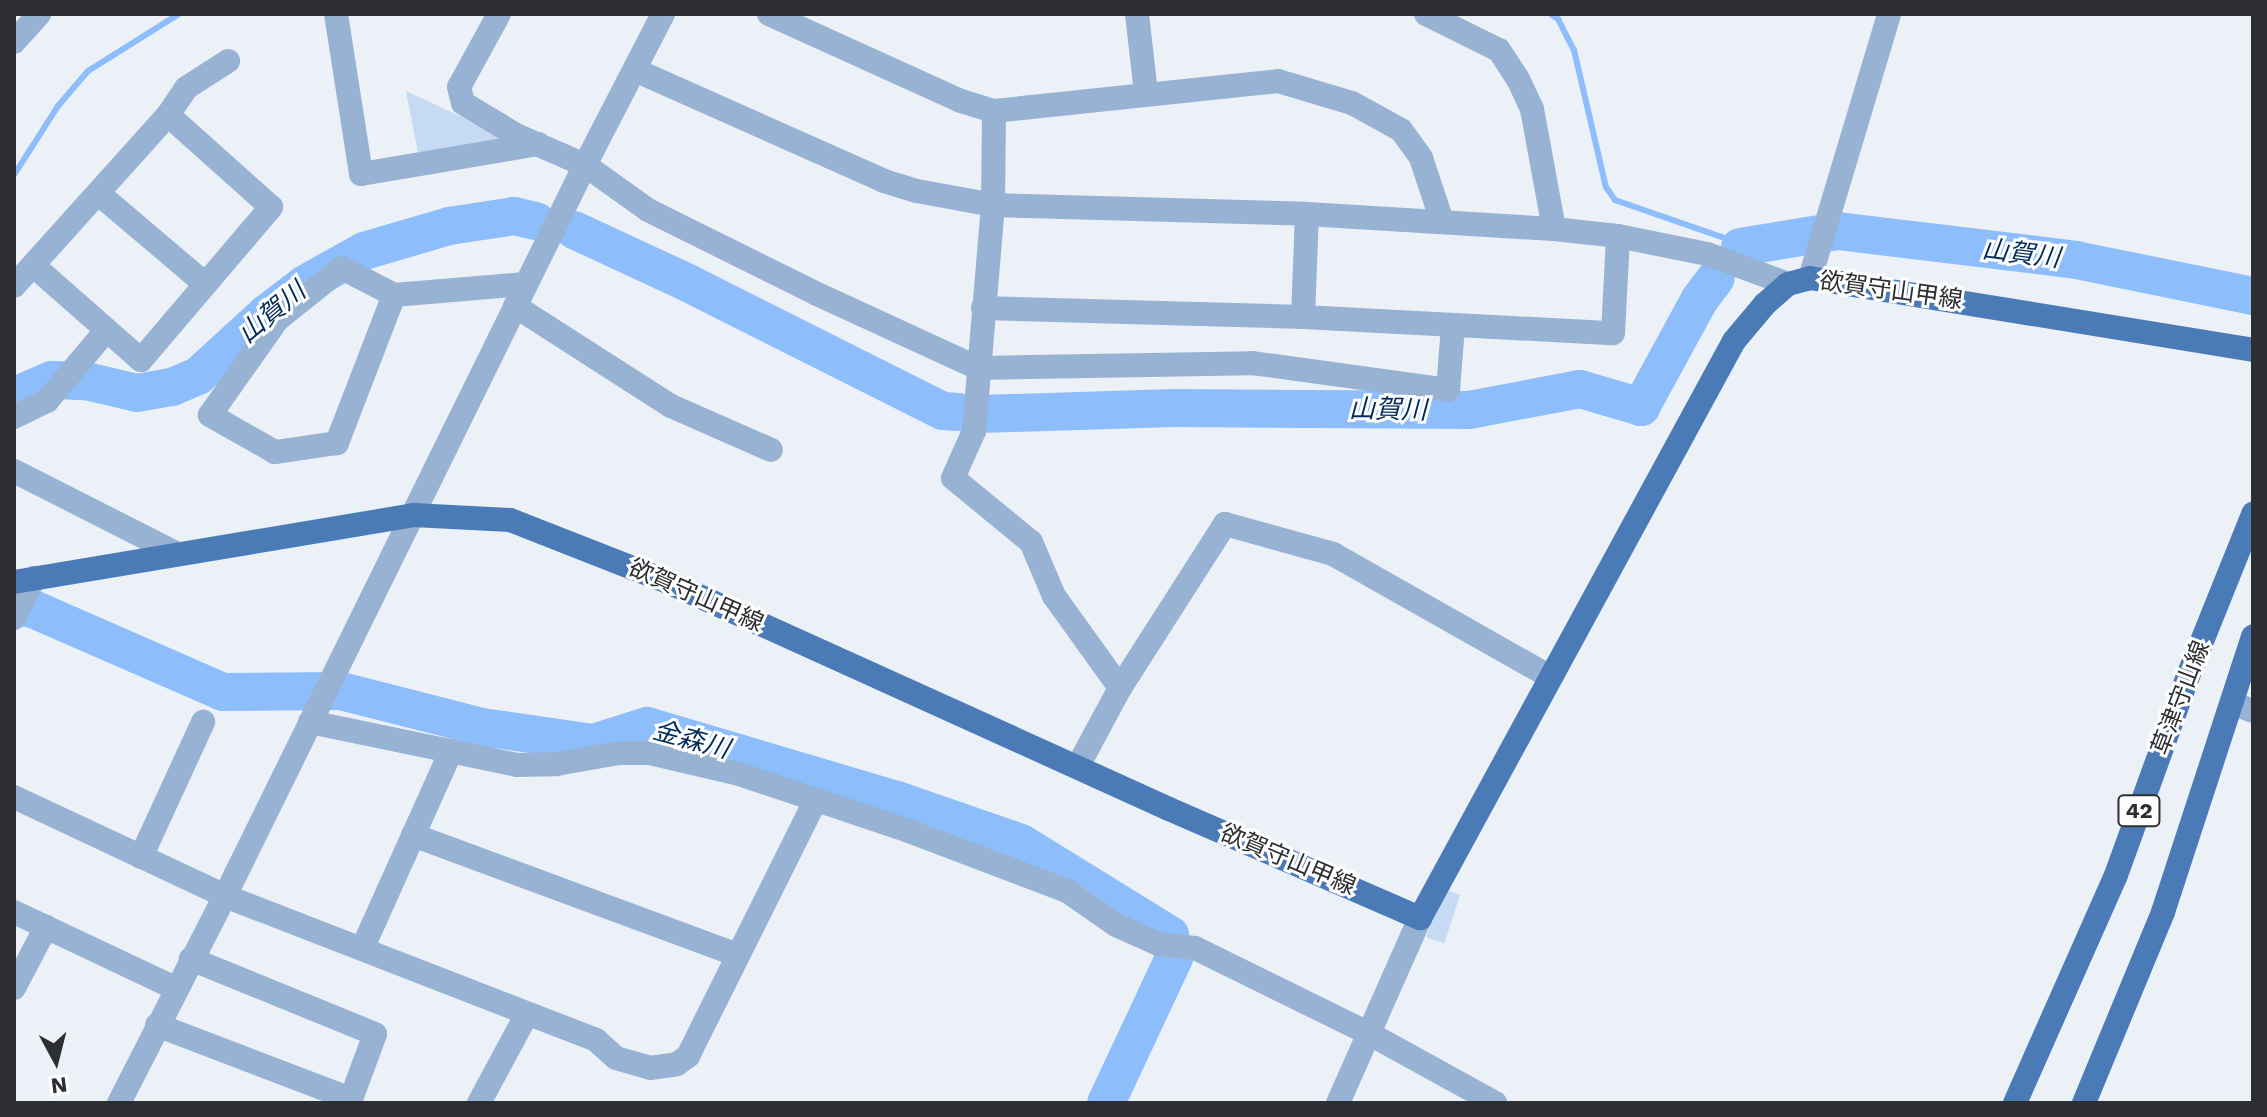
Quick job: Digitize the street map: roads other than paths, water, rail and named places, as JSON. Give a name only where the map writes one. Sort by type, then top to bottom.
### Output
[{"type":"main road","name":"欲賀守山甲線","points":[[24,580],[174,552],[413,515],[510,520],[668,582],[1420,918],[1734,341],[1765,304],[1799,281],[2253,350]]},
{"type":"main road","name":"草津守山線","points":[[2015,1103],[2116,875],[2188,676],[2253,514]]},
{"type":"main road","name":"草津守山線","points":[[2084,1103],[2243,707],[2253,636]]},
{"type":"street","points":[[14,42],[39,14]]},
{"type":"street","points":[[336,14],[361,174],[538,144]]},
{"type":"street","points":[[499,14],[459,87],[463,103],[538,144],[585,165],[648,210],[815,293],[978,368],[1252,363],[1448,390],[1453,326]]},
{"type":"street","points":[[119,1103],[663,14]]},
{"type":"street","points":[[769,14],[961,101],[994,111],[1278,81],[1352,103],[1401,130],[1421,158],[1442,221]]},
{"type":"street","points":[[1137,14],[1146,93]]},
{"type":"street","points":[[1426,14],[1499,50],[1518,79],[1532,109],[1554,229]]},
{"type":"street","points":[[635,70],[884,181],[917,191],[993,205],[1307,214],[1554,229],[1618,236],[1707,254],[1799,281],[1889,14]]},
{"type":"street","points":[[14,286],[35,267],[168,115],[186,88],[228,61]]},
{"type":"street","points":[[994,111],[993,205],[974,431],[953,478],[1031,542],[1054,596],[1120,688]]},
{"type":"street","points":[[35,267],[105,332],[141,360],[271,207],[168,115]]},
{"type":"street","points":[[99,194],[204,283]]},
{"type":"street","points":[[1303,317],[1307,214]]},
{"type":"street","points":[[983,308],[1303,317],[1613,333],[1618,236]]},
{"type":"street","points":[[394,295],[337,443],[275,452],[210,415],[277,320],[342,268],[394,295],[521,295],[671,406],[771,450]]},
{"type":"street","points":[[14,417],[47,401],[105,332]]},
{"type":"street","points":[[14,471],[174,552]]},
{"type":"street","points":[[1078,766],[1120,688],[1225,524],[1333,554],[1550,677]]},
{"type":"street","points":[[14,618],[24,580]]},
{"type":"street","points":[[141,857],[203,722]]},
{"type":"street","points":[[310,722],[517,765],[556,764],[619,753],[650,753],[739,774],[909,831],[1067,891],[1116,925],[1158,944],[1195,948],[1370,1034],[1495,1103]]},
{"type":"street","points":[[363,947],[451,751]]},
{"type":"street","points":[[14,797],[225,896],[596,1040],[616,1058],[635,1066],[661,1068],[677,1064],[688,1056],[815,801]]},
{"type":"street","points":[[413,835],[738,955]]},
{"type":"street","points":[[14,912],[177,989]]},
{"type":"street","points":[[1338,1103],[1420,918]]},
{"type":"street","points":[[14,988],[46,927]]},
{"type":"street","points":[[157,1025],[351,1099],[375,1034],[191,959]]},
{"type":"street","points":[[479,1103],[527,1014]]},
{"type":"waterway","points":[[14,175],[58,106],[88,71],[179,14]]},
{"type":"waterway","points":[[1551,14],[1558,19],[1574,50],[1606,187],[1615,200],[1742,244]]},
{"type":"waterway","name":"山賀川","points":[[14,396],[52,380],[86,381],[137,393],[172,387],[198,376],[267,313],[305,284],[364,251],[449,226],[514,216],[536,221]]},
{"type":"waterway","name":"山賀川","points":[[574,230],[688,283],[943,411],[958,412]]},
{"type":"waterway","name":"山賀川","points":[[1740,247],[1838,231],[2076,260],[2253,296]]},
{"type":"waterway","name":"山賀川","points":[[981,414],[1174,408],[1469,410],[1580,389],[1641,407],[1700,299],[1716,278]]},
{"type":"waterway","name":"金森川","points":[[14,606],[33,609],[223,692],[341,691],[482,727],[593,743],[647,726],[897,800],[1021,843],[1170,935],[1174,958],[1106,1103]]}]
